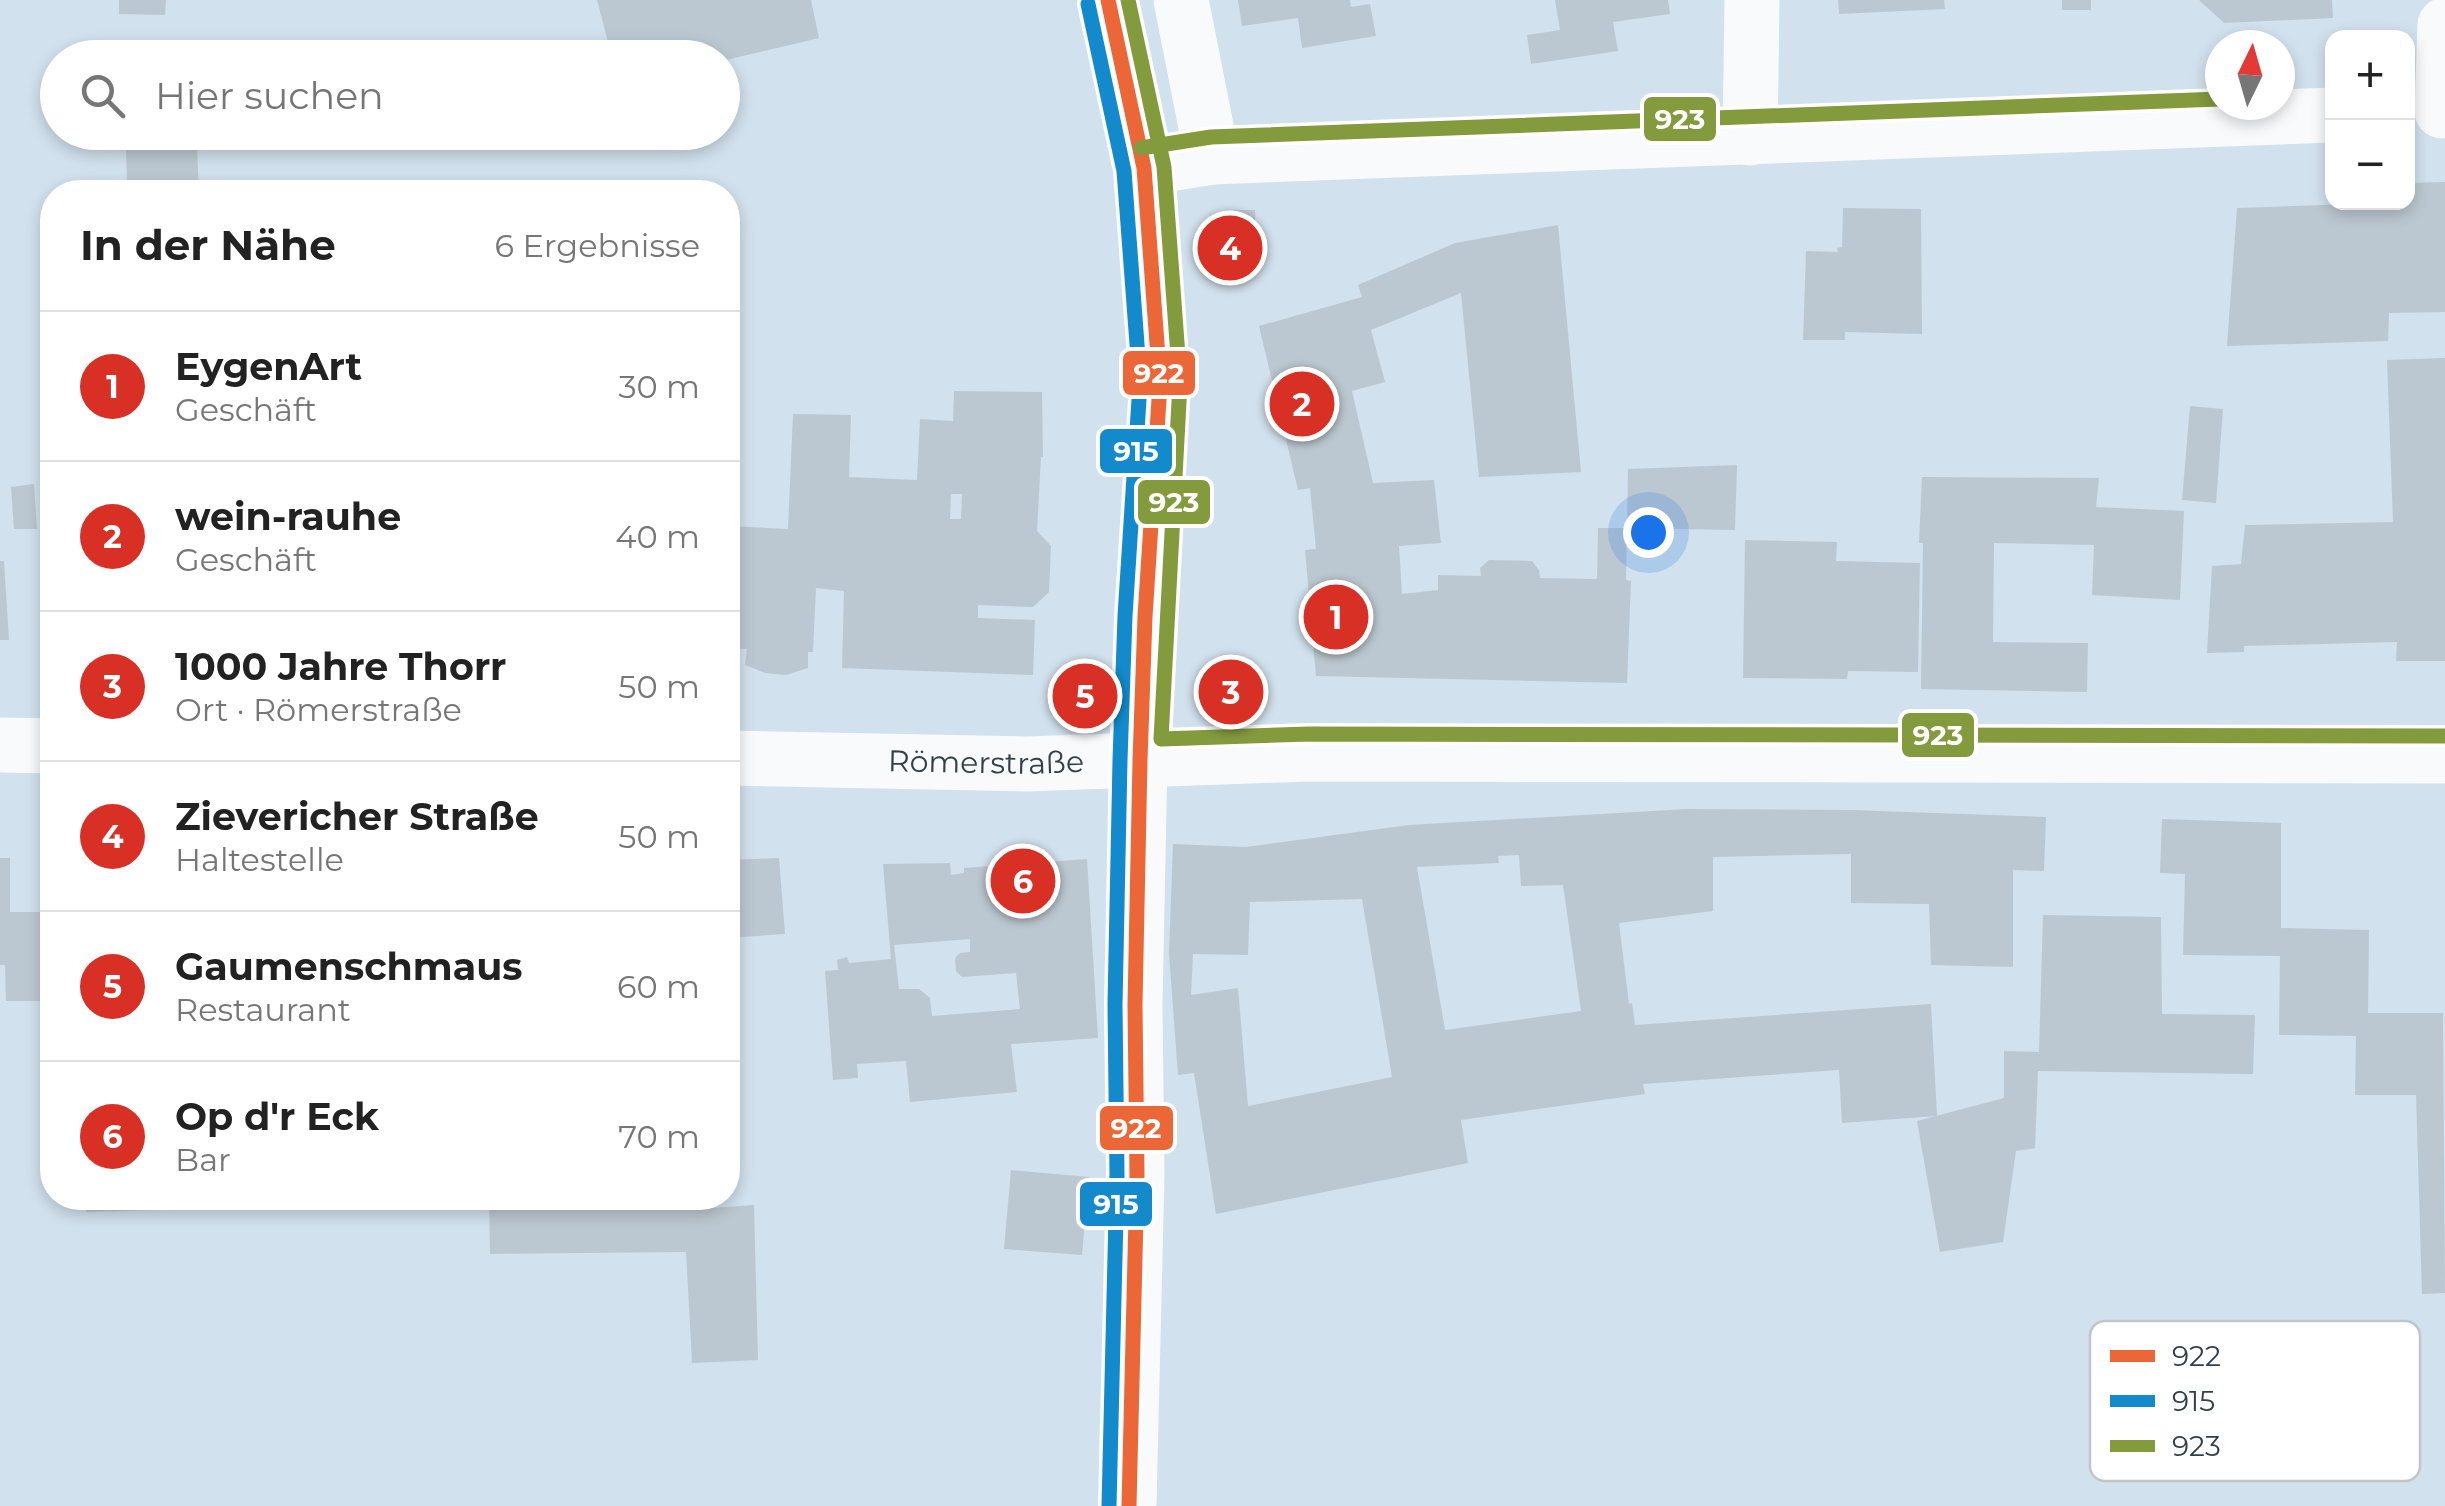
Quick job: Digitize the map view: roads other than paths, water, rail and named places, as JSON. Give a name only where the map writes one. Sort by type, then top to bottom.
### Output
[{"type":"street","points":[[1108,0],[1144,168],[1160,384],[1140,760],[1134,1005],[1137,1193],[1129,1506]]},
{"type":"street","points":[[1180,0],[1212,157]]},
{"type":"street","points":[[1750,138],[1752,0]]},
{"type":"street","points":[[2431,111],[2445,25]]},
{"type":"street","points":[[1144,168],[1212,157],[2325,115]]},
{"type":"street","points":[[0,745],[40,746]]},
{"type":"street","name":"Römerstraße","points":[[740,758],[1027,764],[1309,754],[2445,756]]},
{"type":"place","name":"Zievericher Straße","points":[[1230,248]]},
{"type":"place","name":"wein-rauhe","points":[[1302,404]]},
{"type":"place","name":"EygenArt","points":[[1336,617]]},
{"type":"place","name":"1000 Jahre Thorr","points":[[1231,692]]},
{"type":"place","name":"Gaumenschmaus","points":[[1085,696]]},
{"type":"place","name":"Op d'r Eck","points":[[1023,881]]}]
